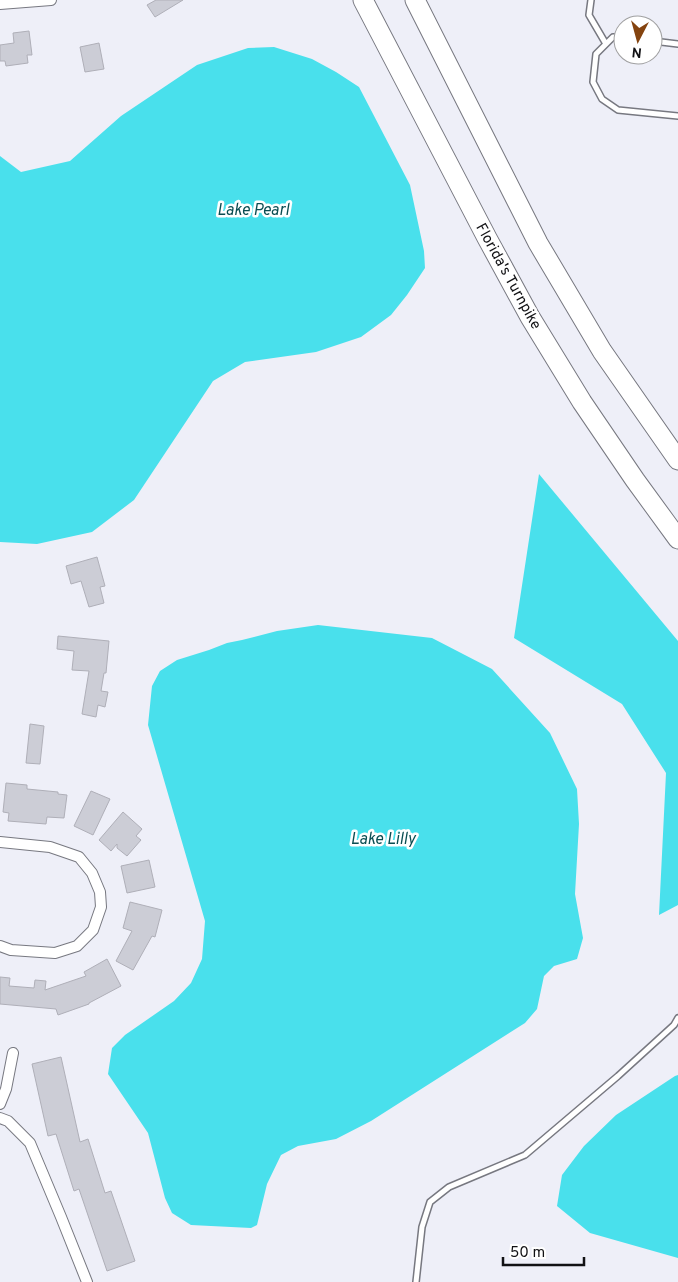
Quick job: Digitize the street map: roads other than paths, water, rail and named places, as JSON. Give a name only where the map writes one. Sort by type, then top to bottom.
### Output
[{"type":"highway","name":"Florida's Turnpike","points":[[363,0],[530,317],[582,402],[634,480],[678,539]]},
{"type":"highway","points":[[415,0],[538,243],[602,351],[678,460]]},
{"type":"street","points":[[0,4],[51,0]]},
{"type":"street","points":[[0,842],[50,847],[78,857],[92,873],[100,892],[101,907],[93,930],[77,946],[55,953],[11,950],[0,946]]},
{"type":"street","points":[[0,1104],[6,1089],[13,1053]]},
{"type":"street","points":[[0,1118],[8,1121],[30,1143],[86,1282]]},
{"type":"lane","points":[[591,0],[589,14],[606,44]]},
{"type":"lane","points":[[613,37],[596,54],[593,82],[602,99],[618,110],[678,116]]},
{"type":"lane","points":[[663,42],[678,44]]},
{"type":"lane","points":[[416,1282],[422,1227],[430,1202],[449,1187],[526,1155],[618,1076],[674,1024],[678,1018]]},
{"type":"water","name":"Lake Pearl","points":[[274,47],[312,59],[359,87],[410,185],[424,251],[425,268],[391,315],[361,337],[316,352],[245,362],[213,381],[134,500],[92,532],[37,544],[0,542],[0,156],[21,172],[70,161],[121,116],[197,65],[248,48]]},
{"type":"water","points":[[539,474],[678,641],[678,905],[659,915],[666,773],[622,704],[514,638]]},
{"type":"water","name":"Lake Lilly","points":[[318,625],[432,638],[492,669],[550,733],[577,789],[579,824],[575,894],[583,938],[577,959],[554,966],[544,976],[537,1009],[525,1023],[371,1121],[336,1139],[298,1146],[281,1155],[267,1184],[257,1225],[251,1228],[191,1225],[172,1213],[165,1198],[148,1133],[108,1074],[112,1048],[125,1035],[174,1001],[191,983],[202,959],[205,921],[148,725],[152,686],[160,671],[177,660],[227,643],[277,631]]},
{"type":"water","points":[[678,1075],[678,1258],[590,1233],[557,1206],[562,1175],[584,1146],[616,1115]]}]
